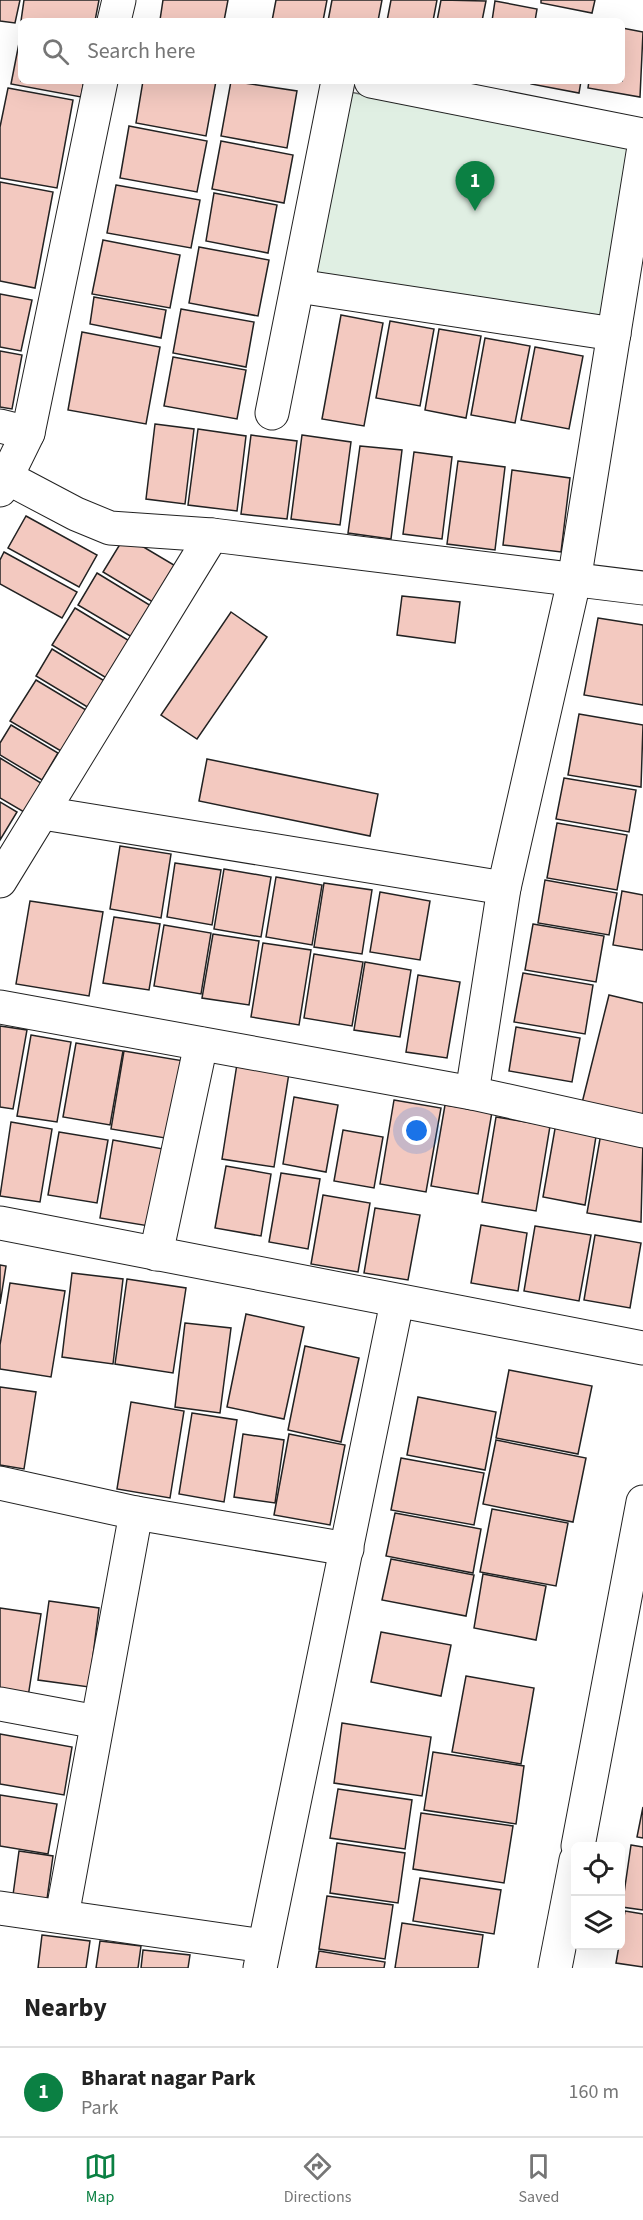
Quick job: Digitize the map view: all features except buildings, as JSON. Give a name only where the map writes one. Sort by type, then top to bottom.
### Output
[{"type":"street","points":[[115,18],[118,0]]},
{"type":"street","points":[[100,84],[14,429],[3,484],[110,528],[212,534],[643,588]]},
{"type":"street","points":[[273,414],[337,84]]},
{"type":"street","points":[[386,84],[643,135]]},
{"type":"street","points":[[472,1093],[504,888],[574,581],[643,153]]},
{"type":"street","points":[[298,286],[614,334]]},
{"type":"street","points":[[0,881],[44,813],[212,534]]},
{"type":"street","points":[[44,813],[504,888]]},
{"type":"street","points":[[0,1007],[472,1093],[643,1131]]},
{"type":"street","points":[[156,1254],[201,1044]]},
{"type":"street","points":[[0,1223],[643,1348]]},
{"type":"street","points":[[0,1908],[62,1916],[262,1957],[397,1302]]},
{"type":"street","points":[[0,1483],[136,1513],[346,1549]]},
{"type":"street","points":[[579,1842],[643,1502]]},
{"type":"street","points":[[62,1916],[136,1513]]},
{"type":"street","points":[[0,1704],[97,1722]]},
{"type":"street","points":[[559,1968],[571,1892]]},
{"type":"green space","points":[[350,92],[632,147],[603,317],[316,275]]},
{"type":"place","name":"Bharat nagar Park","points":[[475,211]]}]
